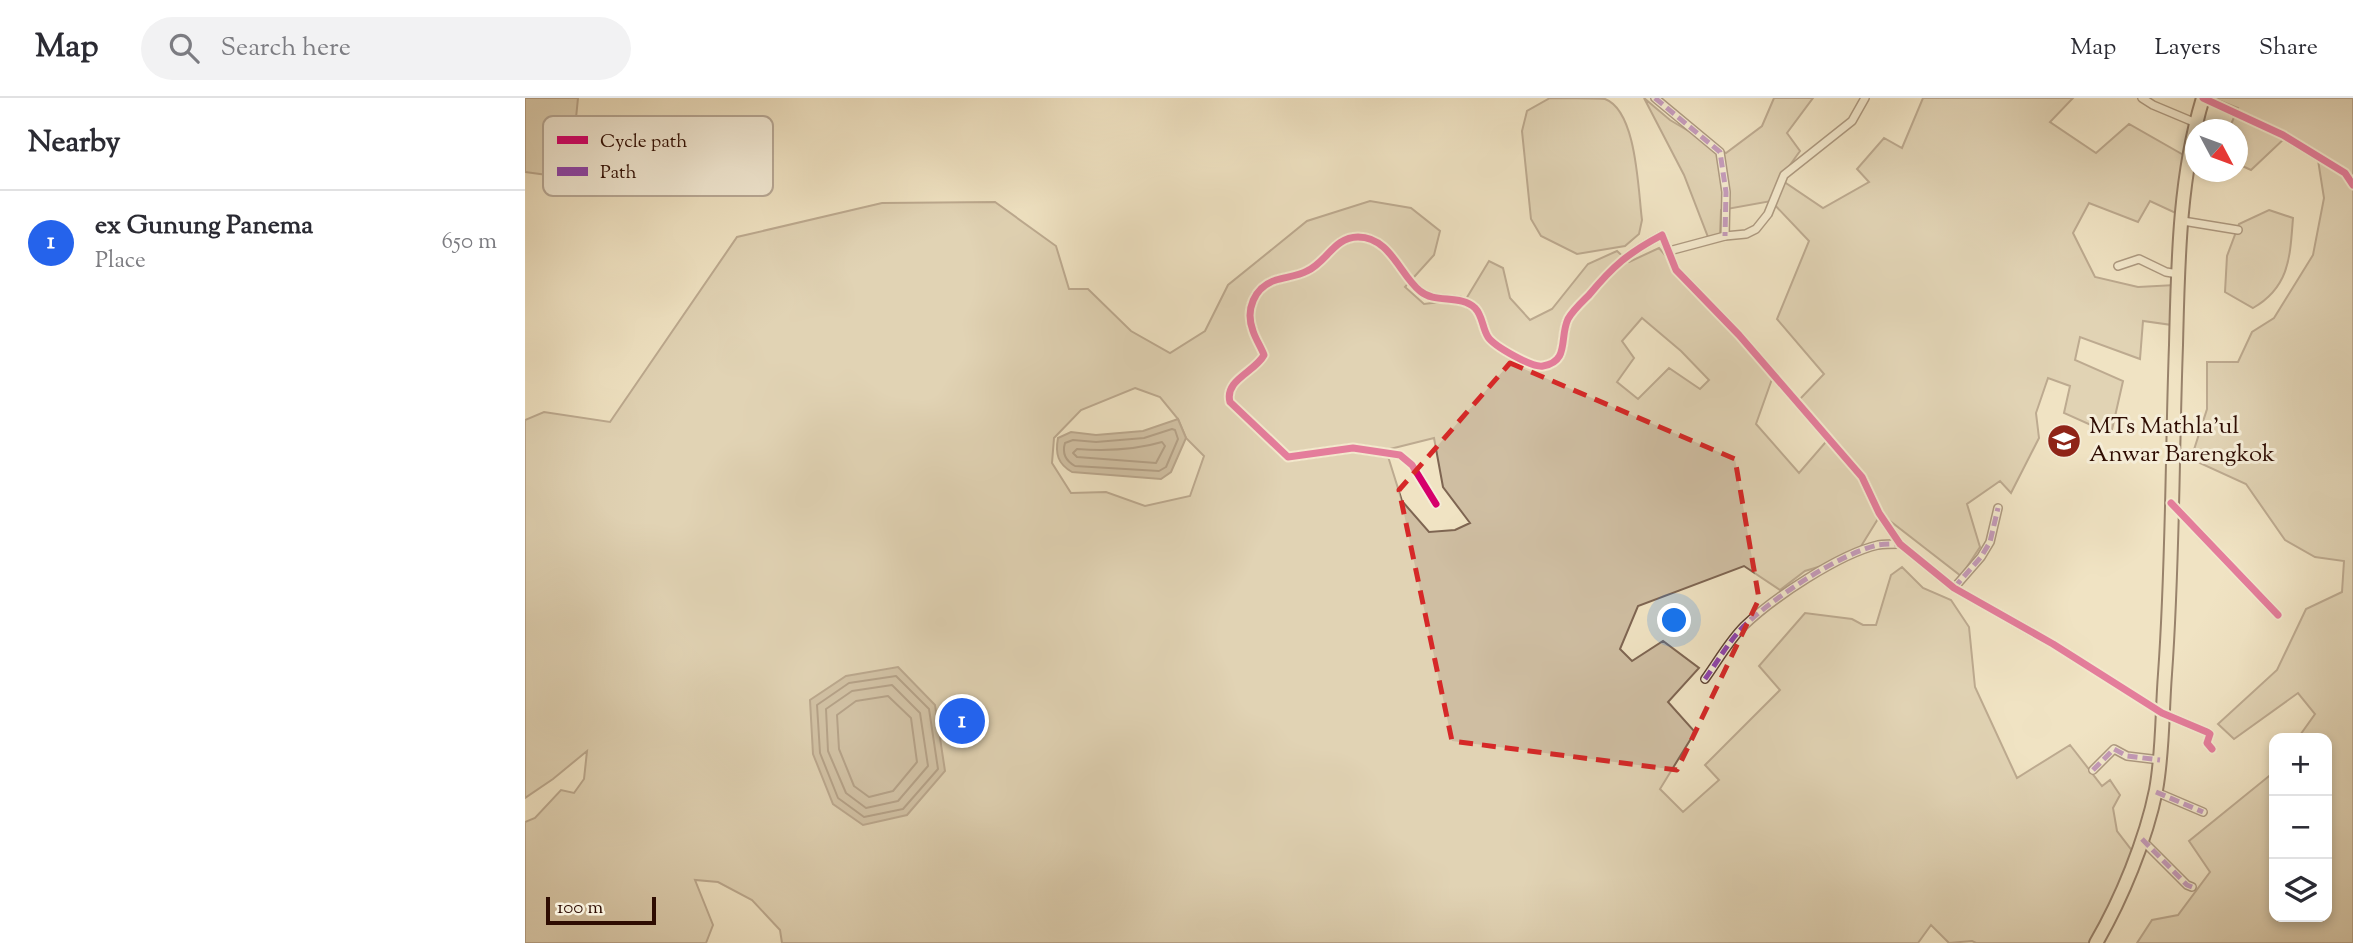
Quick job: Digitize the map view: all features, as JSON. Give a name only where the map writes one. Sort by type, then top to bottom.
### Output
[{"type":"main road","points":[[2197,119],[2203,98]]},
{"type":"main road","points":[[2096,943],[2107,923],[2141,839],[2156,792],[2160,760],[2168,630],[2178,275],[2185,182]]},
{"type":"street","points":[[1655,98],[1720,152],[1726,192],[1725,236]]},
{"type":"street","points":[[1669,251],[1747,233],[1761,224],[1769,214],[1784,175],[1852,121],[1865,98]]},
{"type":"street","points":[[2142,98],[2186,119]]},
{"type":"street","points":[[2203,98],[2283,135],[2345,173],[2353,185]]},
{"type":"street","points":[[2183,221],[2238,230]]},
{"type":"street","points":[[1436,504],[1412,465],[1400,455],[1353,449],[1287,457],[1230,402],[1231,388],[1259,363],[1264,355],[1253,331],[1250,316],[1251,305],[1257,292],[1271,282],[1308,271],[1347,238],[1366,238],[1389,252],[1421,293],[1467,302],[1477,310],[1486,334],[1493,343],[1531,364],[1544,366],[1562,354],[1569,317],[1610,269],[1632,251],[1662,235],[1676,270],[1739,335],[1807,417],[1845,455],[1862,477],[1879,513],[1899,544],[1954,588],[2053,644],[2162,713],[2207,732],[2210,734],[2207,743],[2212,749]]},
{"type":"street","points":[[2118,266],[2139,259],[2178,275]]},
{"type":"street","points":[[2171,503],[2279,615]]},
{"type":"street","points":[[1954,588],[1981,557],[1990,542],[1998,508]]},
{"type":"street","points":[[1705,679],[1746,624],[1798,585],[1817,572],[1862,551],[1878,545],[1899,544]]},
{"type":"street","points":[[2094,770],[2114,749],[2127,756],[2160,760]]},
{"type":"street","points":[[2156,792],[2203,812]]},
{"type":"street","points":[[2141,839],[2192,887]]},
{"type":"highlighted area","points":[[1510,363],[1735,459],[1759,599],[1677,770],[1452,741],[1399,490]]},
{"type":"shaded area","points":[[525,98],[578,98],[576,116],[543,116],[543,174],[525,172]]},
{"type":"shaded area","points":[[1550,98],[1605,99],[1616,106],[1624,119],[1634,153],[1642,220],[1639,234],[1625,246],[1577,254],[1541,236],[1531,219],[1522,131],[1527,111]]},
{"type":"shaded area","points":[[1644,98],[1670,120],[1726,153],[1762,126],[1774,98],[1813,98],[1787,133],[1800,151],[1780,179],[1823,208],[1869,182],[1857,169],[1884,138],[1902,148],[1923,98],[2073,98],[2050,122],[2096,153],[2129,124],[2185,156],[2180,215],[2150,201],[2138,222],[2089,203],[2073,233],[2095,277],[2138,287],[2175,285],[2172,325],[2143,321],[2140,359],[2080,337],[2075,360],[2123,381],[2111,434],[2064,413],[2070,386],[2048,378],[2036,413],[2039,438],[2011,493],[2000,481],[1967,504],[1980,547],[1961,576],[1881,514],[1855,556],[1805,571],[1780,590],[1744,566],[1638,606],[1620,649],[1632,661],[1663,641],[1699,668],[1668,702],[1695,732],[1660,789],[1683,812],[1719,780],[1705,765],[1780,690],[1759,666],[1805,613],[1852,619],[1863,625],[1876,625],[1891,575],[1902,567],[1923,588],[1951,600],[1969,627],[1975,687],[2017,778],[2070,745],[2102,786],[2110,780],[2120,795],[2113,808],[2117,831],[2133,852],[2096,943],[1949,943],[1931,925],[1918,943],[782,943],[780,930],[752,900],[718,882],[695,880],[713,925],[706,943],[525,943],[525,822],[535,818],[561,790],[574,793],[584,779],[587,751],[525,798],[525,420],[544,412],[610,422],[737,237],[882,203],[995,202],[1056,246],[1069,289],[1088,289],[1131,331],[1170,353],[1205,331],[1228,285],[1307,221],[1370,201],[1411,208],[1440,231],[1434,255],[1405,287],[1424,304],[1466,299],[1489,261],[1503,268],[1510,298],[1530,320],[1552,309],[1588,264],[1617,251],[1629,262],[1659,248],[1772,379],[1756,424],[1799,473],[1831,436],[1799,400],[1824,374],[1777,319],[1809,241],[1771,201],[1721,210],[1720,234],[1708,237],[1684,175]],"holes":[[[1642,318],[1681,351],[1709,380],[1700,389],[1669,368],[1638,399],[1617,382],[1634,358],[1622,341]],[[1135,388],[1160,397],[1178,419],[1186,438],[1204,456],[1190,496],[1145,506],[1106,492],[1071,493],[1052,463],[1054,438],[1081,410]],[[1434,438],[1443,487],[1470,523],[1455,530],[1429,532],[1402,501],[1386,450]]]},
{"type":"shaded area","points":[[2213,98],[2353,98],[2353,943],[2137,943],[2152,920],[2178,915],[2210,872],[2189,841],[2269,776],[2269,922],[2332,922],[2332,733],[2302,733],[2315,714],[2298,693],[2234,739],[2218,724],[2277,670],[2306,609],[2342,592],[2344,561],[2315,557],[2285,540],[2246,484],[2191,459],[2207,409],[2207,362],[2238,362],[2252,332],[2274,318],[2313,255],[2324,198],[2318,160],[2287,136],[2251,170],[2248,169],[2248,119],[2233,119],[2238,108]]},
{"type":"shaded area","points":[[2269,210],[2293,218],[2289,258],[2274,290],[2253,308],[2225,292],[2227,256],[2239,224]]},
{"type":"water","points":[[1178,419],[1186,438],[1171,472],[1161,479],[1072,472],[1063,466],[1059,458],[1058,438],[1071,432],[1096,435],[1143,431]]},
{"type":"water","points":[[898,667],[935,705],[945,771],[907,815],[863,825],[833,804],[813,754],[810,700],[846,676]]},
{"type":"marked path","points":[[1655,98],[1720,152],[1726,192],[1725,236]]},
{"type":"marked path","points":[[1954,588],[1981,557],[1990,542],[1998,508]]},
{"type":"marked path","points":[[1705,679],[1744,626],[1789,590],[1826,567],[1862,550],[1878,545],[1900,544]]},
{"type":"marked path","points":[[2093,770],[2114,749],[2127,756],[2160,760]]},
{"type":"marked path","points":[[2156,792],[2203,812]]},
{"type":"marked path","points":[[2142,839],[2192,887]]},
{"type":"cycle path","points":[[2203,98],[2283,135],[2345,173],[2353,185]]},
{"type":"cycle path","points":[[1436,504],[1412,465],[1400,455],[1353,448],[1288,457],[1230,402],[1229,394],[1236,382],[1264,355],[1254,334],[1250,315],[1253,300],[1262,288],[1268,283],[1314,267],[1343,241],[1358,237],[1369,239],[1378,243],[1394,258],[1420,291],[1433,297],[1469,304],[1478,311],[1492,341],[1522,360],[1543,366],[1557,359],[1560,354],[1565,326],[1578,306],[1622,261],[1662,235],[1676,270],[1739,335],[1862,477],[1879,513],[1900,544],[1954,588],[2053,644],[2162,713],[2207,732],[2210,734],[2207,743],[2212,749]]},
{"type":"cycle path","points":[[2171,503],[2278,615]]},
{"type":"place","name":"MTs Mathla'ul Anwar Barengkok","points":[[2064,441]]},
{"type":"place","name":"ex Gunung Panema","points":[[962,721]]}]
